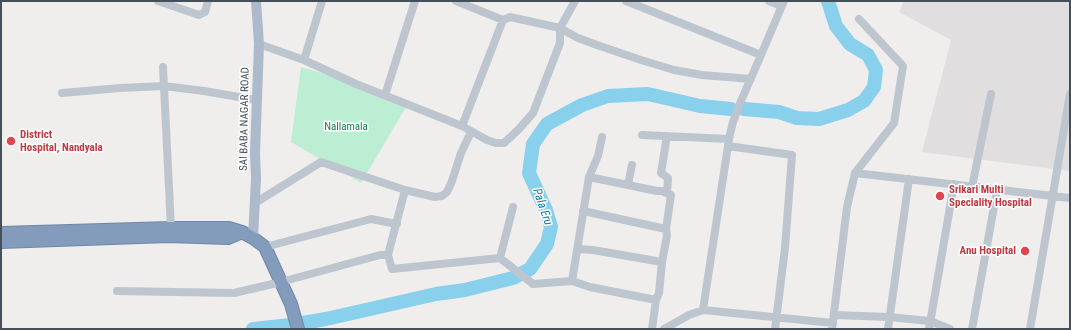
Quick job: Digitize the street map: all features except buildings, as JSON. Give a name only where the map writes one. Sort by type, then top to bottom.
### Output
[{"type":"highway","points":[[1,233],[171,228],[229,228],[242,232],[265,247],[291,304],[298,329]]},
{"type":"highway","points":[[1,242],[168,236],[228,238],[242,232]]},
{"type":"main road","name":"SAI BABA NAGAR ROAD","points":[[253,238],[256,179],[256,100],[259,44],[256,1]]},
{"type":"street","points":[[158,1],[199,15],[205,12],[208,1]]},
{"type":"street","points":[[304,60],[322,1]]},
{"type":"street","points":[[385,95],[415,1]]},
{"type":"street","points":[[456,1],[503,20],[510,17],[560,28],[578,38],[640,60],[674,70],[702,75],[751,79]]},
{"type":"street","points":[[259,44],[304,60],[356,84],[462,126],[471,132],[496,143],[504,143],[518,130],[533,112],[560,43],[560,28],[575,1]]},
{"type":"street","points":[[626,1],[761,55]]},
{"type":"street","points":[[703,310],[728,142],[733,122],[782,4],[769,1]]},
{"type":"street","points":[[833,323],[847,207],[856,173],[894,123],[903,66],[859,19]]},
{"type":"street","points":[[462,126],[503,20]]},
{"type":"street","points":[[162,67],[171,228]]},
{"type":"street","points":[[62,93],[164,86],[256,100]]},
{"type":"street","points":[[972,186],[991,94]]},
{"type":"street","points":[[1030,329],[1070,94]]},
{"type":"street","points":[[255,203],[321,162],[405,190],[435,197],[442,196],[447,192],[452,181],[461,153],[471,132]]},
{"type":"street","points":[[642,135],[728,142],[792,155],[785,248],[775,329]]},
{"type":"street","points":[[667,136],[661,173],[668,178],[667,193]]},
{"type":"street","points":[[572,281],[578,249],[582,211],[589,177],[598,156],[602,137]]},
{"type":"street","points":[[628,185],[632,165]]},
{"type":"street","points":[[856,173],[1070,198]]},
{"type":"street","points":[[589,177],[662,191],[671,195],[659,293],[656,300],[652,329]]},
{"type":"street","points":[[888,329],[909,179]]},
{"type":"street","points":[[930,325],[954,184]]},
{"type":"street","points":[[405,190],[388,255],[392,269],[500,258],[533,284],[572,281],[590,287],[656,300]]},
{"type":"street","points":[[972,329],[997,190]]},
{"type":"street","points":[[500,258],[513,207]]},
{"type":"street","points":[[582,211],[666,229]]},
{"type":"street","points":[[265,247],[371,219],[397,224]]},
{"type":"street","points":[[578,249],[593,250],[662,262]]},
{"type":"street","points":[[117,291],[234,293],[282,282],[380,255],[388,255]]},
{"type":"street","points":[[664,329],[689,315],[703,310],[833,323],[889,317],[950,329]]},
{"type":"shaded area","points":[[904,1],[1070,1],[1070,171],[922,152],[951,40],[899,12]]},
{"type":"green space","name":"Nallamala","points":[[301,67],[328,75],[406,107],[361,183],[291,142]]},
{"type":"waterway","name":"Pala Eru","points":[[744,109],[779,112],[797,118],[819,119],[848,110],[864,101],[874,87],[876,70],[868,55],[850,44],[836,26],[828,1]]},
{"type":"waterway","name":"Pala Eru","points":[[253,329],[326,319],[436,294],[465,290],[513,278],[530,269],[547,244],[551,227],[546,210],[529,173],[533,144],[547,124],[582,105],[608,96],[648,94],[700,106],[731,109]]},
{"type":"place","name":"District Hospital, Nandyala","points":[[11,141]]},
{"type":"place","name":"Srikari Multi Speciality Hospital","points":[[940,196]]},
{"type":"place","name":"Anu Hospital","points":[[1025,251]]}]
